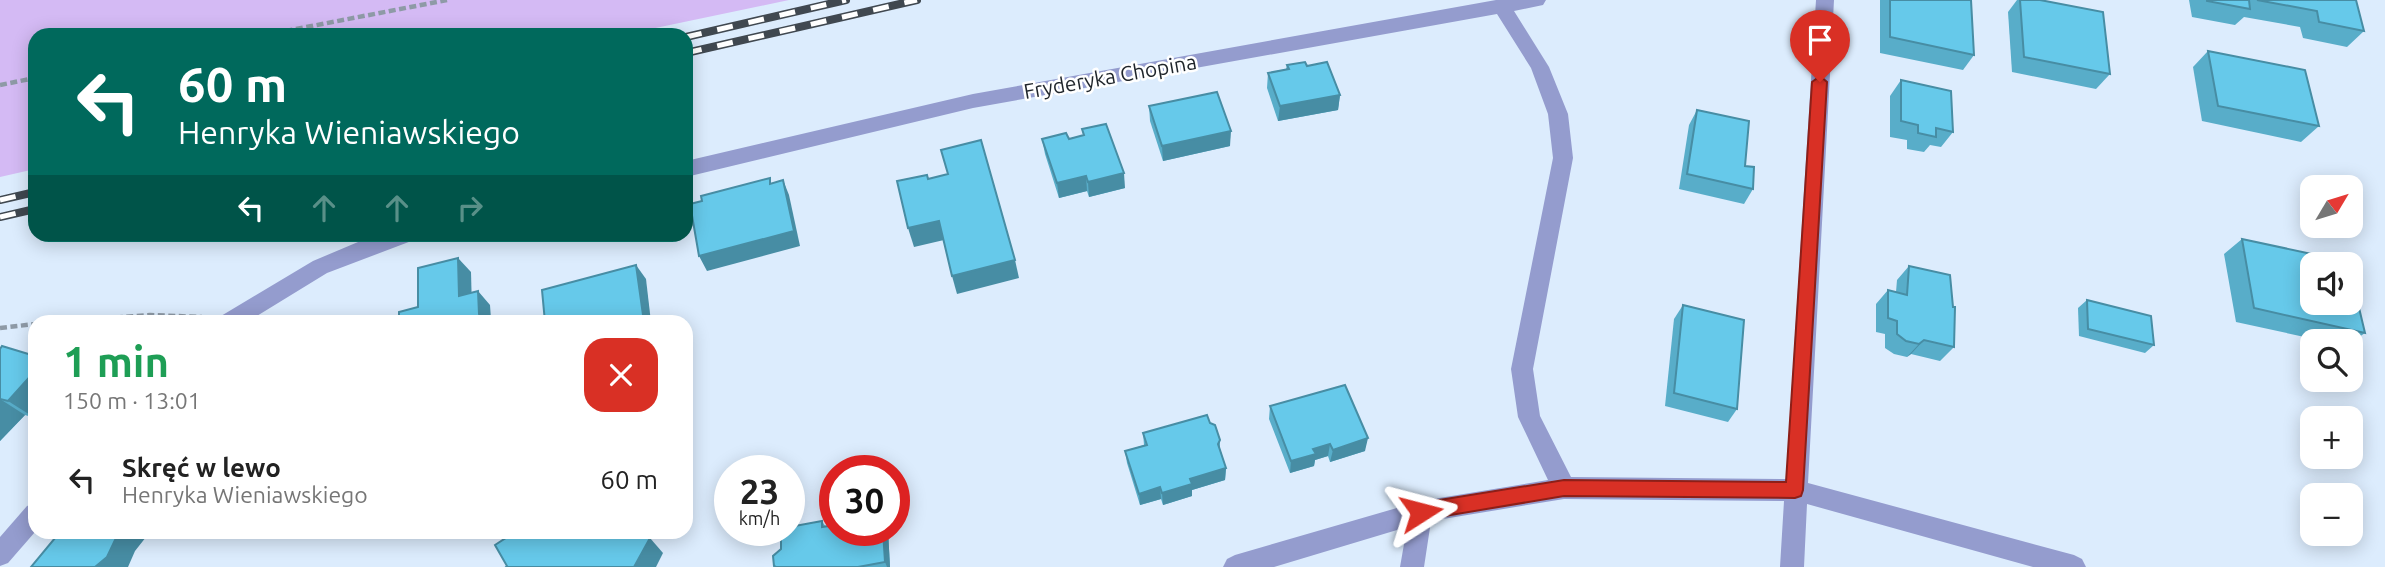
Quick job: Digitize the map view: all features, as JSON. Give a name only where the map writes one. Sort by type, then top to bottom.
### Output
[{"type":"street","name":"Fryderyka Chopina","points":[[693,167],[973,101],[1537,0]]},
{"type":"street","points":[[1792,567],[1825,0]]},
{"type":"street","points":[[1501,5],[1540,67],[1559,114],[1563,158],[1521,369],[1529,417],[1564,488]]},
{"type":"street","points":[[240,315],[320,267],[380,242]]},
{"type":"street","points":[[1235,567],[1421,512],[1564,488],[1795,490],[2074,567]]},
{"type":"street","points":[[1412,567],[1421,512]]},
{"type":"street","points":[[0,555],[28,522]]},
{"type":"path","points":[[301,28],[447,0]]},
{"type":"path","points":[[0,85],[28,79]]},
{"type":"path","points":[[0,328],[28,325]]},
{"type":"shaded area","points":[[0,0],[789,0],[655,28],[28,28],[28,171],[0,177]]},
{"type":"building","points":[[1890,0],[1971,0],[1974,55],[1890,37]]},
{"type":"building","points":[[2020,0],[2040,0],[2103,12],[2110,74],[2024,57]]},
{"type":"building","points":[[2249,0],[2250,9],[2207,1]]},
{"type":"building","points":[[2257,0],[2356,0],[2364,31],[2319,22],[2317,11]]},
{"type":"building","points":[[2208,51],[2305,70],[2319,126],[2218,106]]},
{"type":"building","points":[[1305,62],[1307,66],[1327,62],[1340,95],[1280,106],[1268,73],[1289,69],[1287,65]]},
{"type":"building","points":[[1901,80],[1951,91],[1953,132],[1936,128],[1936,137],[1918,133],[1918,125],[1901,121]]},
{"type":"building","points":[[1217,92],[1231,131],[1162,146],[1149,106]]},
{"type":"building","points":[[1697,110],[1749,121],[1745,166],[1754,167],[1753,189],[1687,174]]},
{"type":"building","points":[[1106,124],[1124,173],[1088,182],[1086,176],[1057,183],[1042,139],[1066,133],[1069,139],[1084,135],[1082,129]]},
{"type":"building","points":[[981,140],[1015,260],[952,276],[939,221],[908,228],[897,181],[927,175],[928,179],[948,174],[941,150]]},
{"type":"building","points":[[770,178],[770,184],[783,180],[794,231],[699,256],[693,203],[702,201],[701,196]]},
{"type":"building","points":[[2242,239],[2302,252],[2300,252],[2300,315],[2361,315],[2365,333],[2363,329],[2347,329],[2254,308]]},
{"type":"building","points":[[458,258],[459,296],[478,291],[479,314],[484,315],[399,315],[399,312],[418,307],[418,268]]},
{"type":"building","points":[[636,265],[643,315],[544,315],[542,290]]},
{"type":"building","points":[[1909,266],[1950,275],[1955,307],[1954,347],[1924,340],[1919,344],[1906,341],[1897,334],[1897,321],[1888,318],[1888,290],[1907,295]]},
{"type":"building","points":[[2087,300],[2151,316],[2154,345],[2088,329]]},
{"type":"building","points":[[1683,305],[1744,320],[1737,409],[1674,393]]},
{"type":"building","points":[[2,346],[28,354],[28,379],[8,401],[0,399]]},
{"type":"building","points":[[1345,385],[1368,438],[1333,450],[1330,444],[1313,449],[1316,454],[1291,461],[1270,406]]},
{"type":"building","points":[[1207,415],[1210,423],[1215,425],[1226,468],[1190,479],[1192,484],[1162,493],[1160,487],[1139,494],[1125,451],[1147,445],[1143,433]]},
{"type":"building","points":[[819,522],[819,546],[884,546],[885,562],[858,567],[774,566],[773,556],[781,546],[805,546],[805,524]]},
{"type":"building","points":[[54,539],[116,539],[107,557],[95,567],[31,567]]},
{"type":"building","points":[[504,539],[649,539],[634,567],[506,567],[495,545]]},
{"type":"railway","points":[[693,35],[846,0]]},
{"type":"railway","points":[[693,51],[917,0]]},
{"type":"railway","points":[[0,200],[28,194]]},
{"type":"railway","points":[[0,217],[28,211]]},
{"type":"route","points":[[1421,512],[1564,488],[1795,490],[1820,82]]}]
